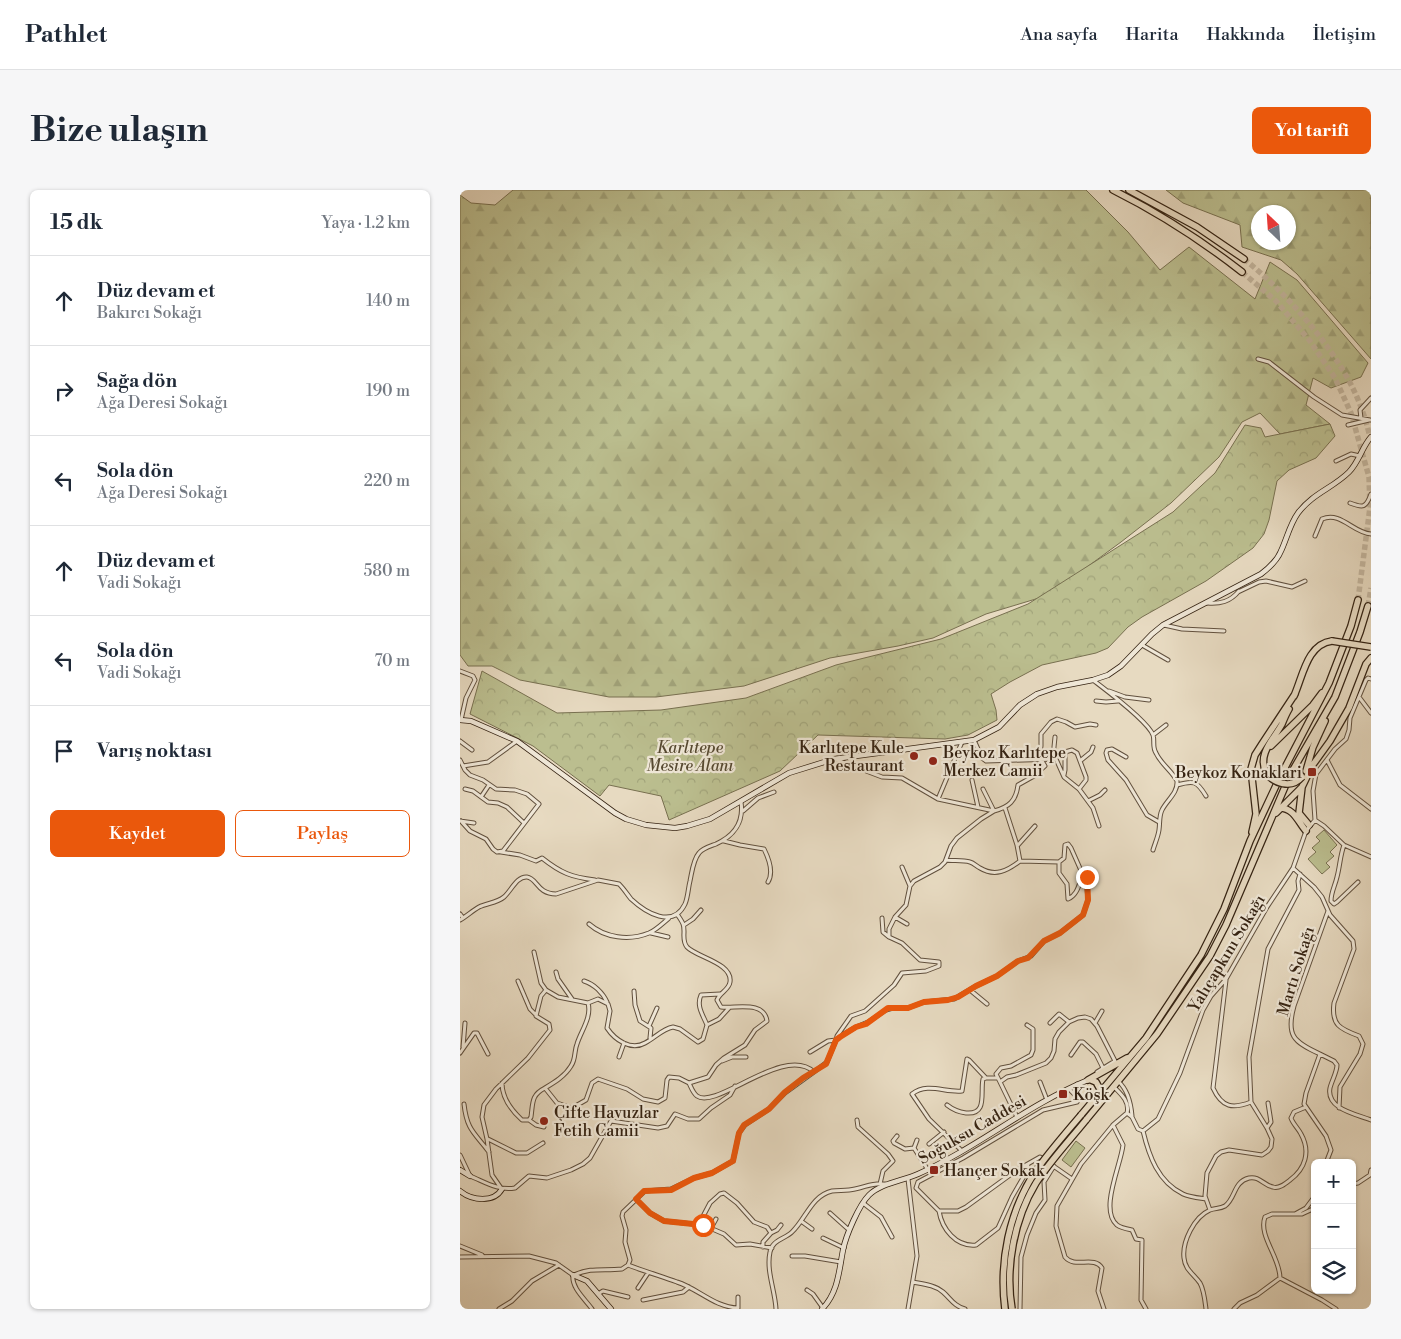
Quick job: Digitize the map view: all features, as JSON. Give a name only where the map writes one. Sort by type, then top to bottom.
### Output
[{"type":"highway","points":[[1113,190],[1150,209],[1210,247],[1242,272]]},
{"type":"highway","points":[[1129,190],[1197,227],[1244,259]]},
{"type":"highway","points":[[1012,1309],[1010,1281],[1015,1237],[1035,1185],[1086,1120],[1138,1048],[1201,955],[1224,909],[1250,841],[1280,777],[1329,683],[1351,626],[1358,600]]},
{"type":"highway","points":[[1306,771],[1313,747],[1335,697],[1368,606]]},
{"type":"highway","points":[[1343,719],[1298,782],[1293,784],[1272,780],[1263,767],[1264,753],[1282,724],[1309,657],[1324,642],[1332,641],[1371,647]]},
{"type":"highway","points":[[1308,828],[1299,814],[1302,787],[1312,766],[1330,742],[1343,719],[1366,664],[1371,658]]},
{"type":"highway","points":[[1264,753],[1313,705],[1329,683]]},
{"type":"highway","points":[[1250,841],[1256,814],[1251,769],[1262,744],[1295,694]]},
{"type":"highway","points":[[1005,1309],[1004,1264],[1015,1214],[1027,1186],[1036,1171],[1101,1091],[1113,1082],[1157,1034],[1210,956],[1226,925],[1290,774],[1335,697]]},
{"type":"highway","points":[[1271,819],[1302,787]]},
{"type":"highway","points":[[1280,808],[1287,808],[1308,828]]},
{"type":"highway","points":[[1115,1061],[1138,1048]]},
{"type":"highway","points":[[1089,1080],[1133,1054]]},
{"type":"highway","points":[[1099,1075],[1106,1074],[1113,1082]]},
{"type":"highway","points":[[1089,1080],[1113,1082]]},
{"type":"highway","points":[[1089,1080],[1098,1084],[1101,1091]]},
{"type":"main road","points":[[460,720],[471,722],[517,741],[615,813],[626,819],[646,825],[675,828],[710,819],[789,774],[834,759],[974,740],[1000,727],[1020,706],[1036,694],[1108,675],[1121,666],[1163,625],[1262,574],[1281,552],[1290,526],[1298,513],[1319,493],[1342,479],[1351,470],[1371,437]]},
{"type":"main road","name":"Soğuksu Caddesi","points":[[822,1308],[831,1300],[850,1230],[869,1194],[937,1166],[1047,1100],[1077,1084],[1089,1080]]},
{"type":"main road","points":[[460,1170],[470,1176]]},
{"type":"main road","points":[[460,1191],[468,1196],[490,1199],[498,1194],[502,1188]]},
{"type":"main road","points":[[573,1276],[587,1281],[611,1309]]},
{"type":"street","points":[[1258,359],[1269,362],[1314,397],[1342,415],[1371,420]]},
{"type":"street","points":[[1361,418],[1360,410],[1371,398]]},
{"type":"street","points":[[1348,425],[1371,420]]},
{"type":"street","points":[[1336,461],[1350,454],[1360,456]]},
{"type":"street","points":[[1350,504],[1360,507],[1364,506],[1371,494]]},
{"type":"street","points":[[1315,536],[1322,520],[1327,517],[1341,519],[1358,531],[1371,534]]},
{"type":"street","points":[[1238,592],[1266,580],[1292,587],[1305,581]]},
{"type":"street","points":[[1206,603],[1233,599],[1242,585]]},
{"type":"street","points":[[1163,625],[1192,630],[1224,631]]},
{"type":"street","points":[[1142,644],[1168,660]]},
{"type":"street","points":[[460,671],[473,676],[475,680],[466,698],[460,720]]},
{"type":"street","points":[[1308,828],[1315,820],[1313,791],[1316,774],[1335,749],[1346,739],[1350,718],[1358,697],[1366,680],[1368,678],[1371,679]]},
{"type":"street","points":[[1093,680],[1147,726],[1153,735],[1153,746],[1156,754],[1175,777],[1177,785],[1160,815],[1159,830],[1153,850]]},
{"type":"street","points":[[1106,690],[1125,697],[1149,700]]},
{"type":"street","points":[[1358,697],[1371,713]]},
{"type":"street","points":[[1096,701],[1119,701]]},
{"type":"street","points":[[1039,760],[1041,734],[1054,720],[1061,720],[1074,727],[1090,724],[1096,725]]},
{"type":"street","points":[[1153,735],[1166,725]]},
{"type":"street","points":[[1053,758],[1054,737]]},
{"type":"street","points":[[974,740],[982,758],[986,762],[1053,758],[1057,760],[1063,775],[1079,789],[1097,815],[1099,826]]},
{"type":"street","points":[[460,741],[472,750]]},
{"type":"street","points":[[463,766],[488,762],[517,741]]},
{"type":"street","points":[[938,799],[962,742]]},
{"type":"street","points":[[1080,761],[1091,752],[1093,747]]},
{"type":"street","points":[[1126,757],[1112,749],[1107,750],[1106,753],[1108,760],[1126,780],[1147,815],[1159,822]]},
{"type":"street","points":[[1063,775],[1065,770],[1065,752],[1068,750],[1075,752],[1086,780],[1079,789]]},
{"type":"street","points":[[834,759],[882,776],[902,778],[938,799],[994,811]]},
{"type":"street","points":[[460,760],[470,775],[496,789],[515,790],[527,794],[539,804],[503,851],[500,852]]},
{"type":"street","points":[[889,937],[895,917],[906,905],[910,886],[916,879],[934,871],[946,860],[951,846],[957,838],[981,819],[994,811],[1005,808],[1014,800],[1018,785],[1045,766],[1039,760]]},
{"type":"street","points":[[1327,760],[1340,785],[1371,809]]},
{"type":"street","points":[[972,780],[978,807]]},
{"type":"street","points":[[1177,785],[1189,781],[1195,783],[1200,786],[1206,796]]},
{"type":"street","points":[[481,797],[489,785]]},
{"type":"street","points":[[464,789],[473,791],[488,802],[498,803],[507,807],[524,823]]},
{"type":"street","points":[[983,789],[994,811]]},
{"type":"street","points":[[1088,801],[1105,790]]},
{"type":"street","points":[[742,811],[758,798],[774,792]]},
{"type":"street","points":[[589,924],[597,931],[613,937],[637,936],[650,932],[677,914],[685,902],[694,863],[698,854],[702,850],[724,840],[734,832],[742,811],[741,802]]},
{"type":"street","points":[[1005,808],[1017,845],[1020,862]]},
{"type":"street","points":[[1315,820],[1344,845],[1371,857]]},
{"type":"street","points":[[460,821],[474,823]]},
{"type":"street","points":[[460,821],[470,830],[486,839],[493,849],[536,861],[542,858],[560,872],[581,878],[619,884],[631,899],[652,914],[660,918],[669,918]]},
{"type":"street","points":[[1017,845],[1035,826]]},
{"type":"street","name":"Yalıçapkını Sokağı","points":[[1143,1131],[1158,1119],[1180,1073],[1203,1010],[1226,979],[1267,907],[1293,868],[1308,828]]},
{"type":"street","points":[[724,840],[764,849],[771,869],[768,882]]},
{"type":"street","points":[[810,1052],[828,1041],[836,1040],[846,1032],[866,1024],[888,1008],[908,1008],[924,1002],[951,1000],[997,976],[1018,961],[1028,958],[1044,941],[1060,933],[1080,918],[1085,911],[1088,900],[1087,877],[1083,875],[1068,844],[1065,845],[1064,858],[1059,862],[1020,862],[1001,872],[990,873],[970,862],[946,860]]},
{"type":"street","points":[[1344,845],[1337,878],[1331,892],[1331,901],[1334,904],[1337,902],[1358,882]]},
{"type":"street","points":[[1059,862],[1059,873],[1067,884],[1068,899],[1077,892],[1083,875]]},
{"type":"street","points":[[902,867],[910,886]]},
{"type":"street","points":[[1293,868],[1314,886],[1328,910],[1353,941],[1354,949],[1334,1003],[1333,1011],[1335,1021],[1342,1029],[1359,1036],[1362,1044],[1360,1054],[1340,1087],[1339,1108],[1371,1120]]},
{"type":"street","points":[[1210,1210],[1206,1200],[1207,1173],[1216,1156],[1221,1152],[1229,1150],[1258,1155],[1266,1153],[1270,1149],[1272,1141],[1267,1128],[1251,1102],[1249,1058],[1268,949],[1299,890],[1298,881],[1300,874]]},
{"type":"street","points":[[460,914],[462,919],[480,906],[502,898],[519,880],[525,877],[531,878],[542,891],[551,894],[598,880]]},
{"type":"street","points":[[684,925],[701,910]]},
{"type":"street","name":"Martı Sokağı","points":[[1328,910],[1290,1021],[1295,1039],[1310,1050],[1337,1064],[1330,1095],[1339,1108]]},
{"type":"street","points":[[677,914],[684,925],[684,941],[688,948],[717,963],[730,976],[728,988],[720,994],[717,1000],[721,1007],[745,1006],[762,1011],[767,1021],[756,1030],[745,1045],[719,1062],[708,1077],[689,1083]]},
{"type":"street","points":[[895,917],[907,924]]},
{"type":"street","points":[[573,1276],[584,1270],[598,1268],[622,1270],[628,1265],[630,1260],[625,1242],[626,1230],[622,1216],[623,1212],[644,1191],[671,1190],[694,1178],[712,1173],[733,1161],[739,1133],[744,1125],[769,1109],[785,1092],[828,1062],[837,1036],[851,1016],[865,1011],[894,985],[902,973],[919,972],[940,966],[939,962],[920,960],[902,942],[889,937],[883,932],[882,918]]},
{"type":"street","points":[[650,932],[668,936]]},
{"type":"street","points":[[534,952],[542,983],[546,990],[572,1000],[588,1003],[598,999],[608,1004]]},
{"type":"street","points":[[556,972],[558,979],[572,1000]]},
{"type":"street","points":[[1226,979],[1213,1088],[1217,1098],[1231,1106],[1238,1107],[1251,1102]]},
{"type":"street","points":[[502,1188],[492,1175],[488,1139],[482,1117],[484,1105],[496,1088],[528,1058],[550,1030],[549,1024],[536,1016],[530,1009],[518,981]]},
{"type":"street","points":[[584,981],[590,983],[606,998],[610,1011],[607,1028],[615,1039],[624,1043],[643,1044],[673,1026],[698,1042],[703,1039],[707,1026],[699,1007],[701,995],[710,993],[720,994]]},
{"type":"street","points":[[536,1016],[541,996],[546,990]]},
{"type":"street","points":[[970,990],[987,1004]]},
{"type":"street","points":[[1216,990],[1223,994]]},
{"type":"street","points":[[634,991],[635,1005],[640,1021],[644,1025],[649,1026]]},
{"type":"street","points":[[529,1120],[537,1092],[561,1078],[571,1066],[575,1058],[577,1044],[586,1023],[589,1009],[588,1003]]},
{"type":"street","points":[[707,1026],[719,1019],[730,1007]]},
{"type":"street","points":[[650,1039],[651,1028],[649,1026],[657,1008]]},
{"type":"street","points":[[1094,1023],[1102,1011]]},
{"type":"street","points":[[1050,1023],[1059,1014],[1069,1022]]},
{"type":"street","points":[[962,1151],[929,1119],[912,1094],[921,1089],[933,1088],[962,1091],[967,1059],[986,1078],[999,1080],[1016,1075],[1046,1063],[1054,1051],[1055,1039],[1069,1022],[1085,1017],[1094,1023],[1115,1061]]},
{"type":"street","points":[[463,1048],[465,1023]]},
{"type":"street","points":[[1017,1117],[996,1074],[1001,1068],[1010,1066],[1031,1055],[1033,1050],[1033,1029],[1027,1025]]},
{"type":"street","points":[[460,1053],[474,1034],[477,1034],[488,1054]]},
{"type":"street","points":[[1072,1054],[1080,1042],[1083,1042],[1096,1054],[1103,1068]]},
{"type":"street","points":[[619,1057],[624,1043]]},
{"type":"street","points":[[1320,1054],[1304,1104],[1326,1136],[1331,1150],[1328,1159]]},
{"type":"street","points":[[719,1062],[732,1057],[746,1057]]},
{"type":"street","name":"Soğuksu Caddesi","points":[[1089,1080],[1115,1061]]},
{"type":"street","points":[[545,1088],[557,1103],[572,1108],[586,1100],[592,1083],[598,1079],[627,1090],[643,1099],[658,1102],[665,1098],[667,1080],[669,1078],[679,1078],[689,1083],[696,1095],[702,1098],[721,1094],[749,1079],[792,1064],[804,1065],[814,1072]]},
{"type":"street","points":[[947,1105],[962,1112],[977,1112],[982,1102],[982,1082],[986,1078]]},
{"type":"street","points":[[1040,1082],[1047,1100]]},
{"type":"street","points":[[1104,1309],[1098,1291],[1099,1278],[1102,1274],[1100,1264],[1068,1260],[1062,1251],[1056,1226],[1057,1206],[1081,1164],[1113,1125],[1127,1113],[1126,1100],[1113,1082]]},
{"type":"street","points":[[1113,1082],[1122,1085],[1128,1096],[1132,1117],[1138,1129],[1143,1131],[1154,1165],[1167,1183],[1184,1195],[1206,1200]]},
{"type":"street","points":[[502,1083],[502,1091],[514,1113],[522,1120],[529,1120],[536,1125],[544,1127]]},
{"type":"street","points":[[1028,1164],[1027,1172],[1012,1197],[998,1228],[976,1245],[963,1244],[953,1238],[946,1228],[939,1211],[917,1190],[916,1186],[918,1182],[963,1158],[1043,1110],[1071,1105],[1077,1102],[1077,1084]]},
{"type":"street","points":[[460,1155],[470,1176],[492,1186],[515,1188],[529,1176],[546,1178],[583,1164],[590,1158],[611,1121],[658,1128],[667,1126],[675,1114],[688,1119],[699,1119],[730,1095],[735,1086]]},
{"type":"street","points":[[1069,1088],[1078,1099]]},
{"type":"street","points":[[1267,1128],[1271,1122],[1268,1103]]},
{"type":"street","points":[[464,1104],[466,1121],[469,1128],[490,1153]]},
{"type":"street","points":[[1206,1309],[1201,1284],[1186,1268],[1184,1257],[1186,1245],[1196,1222],[1210,1210],[1227,1204],[1236,1186],[1243,1180],[1256,1178],[1276,1188],[1284,1185],[1298,1174],[1305,1160],[1306,1148],[1303,1138],[1291,1118],[1294,1112],[1306,1107]]},
{"type":"street","points":[[1127,1113],[1132,1117]]},
{"type":"street","points":[[857,1120],[858,1127],[888,1154],[893,1161],[883,1172],[880,1184]]},
{"type":"street","points":[[1113,1125],[1123,1145],[1110,1199],[1111,1218],[1118,1226],[1132,1230],[1136,1239],[1142,1240],[1141,1300],[1146,1309]]},
{"type":"street","points":[[929,1144],[944,1132]]},
{"type":"street","points":[[897,1136],[894,1143],[905,1150],[914,1148]]},
{"type":"street","points":[[488,1139],[516,1153],[527,1152],[543,1143]]},
{"type":"street","points":[[914,1148],[917,1140]]},
{"type":"street","points":[[914,1148],[928,1170]]},
{"type":"street","points":[[939,1211],[958,1211],[966,1207],[990,1188],[1040,1157],[1072,1179]]},
{"type":"street","points":[[1020,1309],[1021,1256],[1036,1212],[1045,1200],[1044,1182],[1054,1166]]},
{"type":"street","points":[[1356,1183],[1370,1175],[1371,1170]]},
{"type":"street","points":[[908,1179],[917,1256],[908,1309]]},
{"type":"street","points":[[776,1309],[770,1270],[772,1248],[775,1243],[790,1234],[815,1201],[822,1195],[832,1191],[855,1189],[870,1184],[888,1185]]},
{"type":"street","points":[[699,1224],[710,1204],[720,1194],[724,1194],[737,1204],[754,1222],[767,1227],[771,1233]]},
{"type":"street","points":[[636,1199],[650,1213],[664,1221],[699,1224],[724,1234],[736,1245],[772,1248]]},
{"type":"street","points":[[1294,1215],[1306,1208],[1311,1201]]},
{"type":"street","points":[[863,1203],[881,1217],[892,1237]]},
{"type":"street","points":[[1280,1278],[1280,1268],[1262,1224],[1264,1217],[1272,1214],[1302,1214],[1311,1210]]},
{"type":"street","points":[[830,1213],[850,1230]]},
{"type":"street","points":[[711,1228],[716,1220]]},
{"type":"street","points":[[801,1221],[812,1229]]},
{"type":"street","points":[[763,1247],[763,1242],[781,1225]]},
{"type":"street","points":[[823,1238],[844,1248]]},
{"type":"street","points":[[460,1246],[484,1256]]},
{"type":"street","points":[[460,1256],[529,1256],[559,1264],[573,1276],[572,1280],[592,1309]]},
{"type":"street","points":[[792,1256],[805,1256],[841,1262]]},
{"type":"street","points":[[499,1309],[512,1301],[532,1281],[559,1264]]},
{"type":"street","points":[[628,1265],[678,1282],[723,1307],[738,1308],[738,1297]]},
{"type":"street","points":[[638,1288],[648,1273]]},
{"type":"street","points":[[1234,1309],[1240,1303],[1258,1296],[1280,1278]]},
{"type":"street","points":[[1280,1278],[1336,1309]]},
{"type":"street","points":[[913,1282],[942,1290],[955,1305],[965,1309]]},
{"type":"street","points":[[643,1300],[671,1296],[689,1288]]},
{"type":"street","points":[[807,1290],[814,1294],[822,1308]]},
{"type":"street","points":[[597,1294],[603,1291],[628,1298]]},
{"type":"green space","points":[[513,190],[1086,190],[1128,232],[1160,270],[1189,247],[1255,299],[1270,262],[1297,280],[1368,363],[1361,377],[1331,388],[1313,378],[1306,405],[1330,424],[1280,434],[1260,413],[1242,422],[1219,457],[1171,503],[1049,595],[986,614],[933,638],[830,658],[744,686],[656,697],[609,697],[520,680],[492,666],[468,666],[460,655],[460,195],[471,203],[495,205]]},
{"type":"green space","points":[[1166,190],[1371,190],[1371,359],[1297,274],[1281,260],[1251,250],[1242,247],[1240,225],[1183,203]]},
{"type":"green space","name":"Karlıtepe Mesire Alanı","points":[[1330,424],[1335,436],[1316,458],[1289,470],[1277,481],[1269,520],[1264,534],[1253,548],[1206,581],[1142,617],[1128,627],[1108,648],[1096,653],[1042,665],[991,694],[997,720],[968,735],[945,739],[818,735],[780,771],[669,820],[661,796],[609,785],[600,796],[533,746],[470,714],[482,671],[557,713],[661,710],[746,698],[836,665],[941,639],[1028,604],[1173,512],[1215,473],[1245,425],[1261,428],[1265,437]]},
{"type":"green space","points":[[1324,830],[1337,845],[1330,852],[1334,856],[1326,863],[1330,867],[1322,874],[1308,859],[1316,852],[1312,848],[1320,841],[1316,837]]},
{"type":"green space","points":[[1076,1141],[1085,1148],[1071,1167],[1062,1160]]},
{"type":"tunnel","points":[[1244,259],[1296,308],[1328,348],[1354,390],[1371,440]]},
{"type":"tunnel","points":[[1242,272],[1276,301],[1310,341],[1335,378],[1351,413],[1369,477],[1370,507],[1358,600]]},
{"type":"tunnel","points":[[1368,606],[1371,588]]},
{"type":"place","name":"Karlıtepe Kule Restaurant","points":[[914,756]]},
{"type":"place","name":"Beykoz Karlıtepe Merkez Camii","points":[[933,761]]},
{"type":"place","name":"Beykoz Konaklari","points":[[1312,772]]},
{"type":"place","name":"Köşk","points":[[1063,1094]]},
{"type":"place","name":"Çifte Havuzlar Fetih Camii","points":[[544,1121]]},
{"type":"place","name":"Hançer Sokak","points":[[934,1170]]},
{"type":"route","points":[[703,1225],[664,1221],[650,1213],[636,1199],[644,1191],[671,1190],[694,1178],[712,1173],[733,1161],[735,1146],[744,1125],[769,1109],[785,1092],[803,1078],[826,1064],[836,1040],[846,1032],[866,1024],[888,1008],[908,1008],[924,1002],[954,999],[1008,970],[1018,961],[1031,956],[1044,941],[1060,933],[1083,915],[1087,908],[1088,900],[1087,877]]}]
